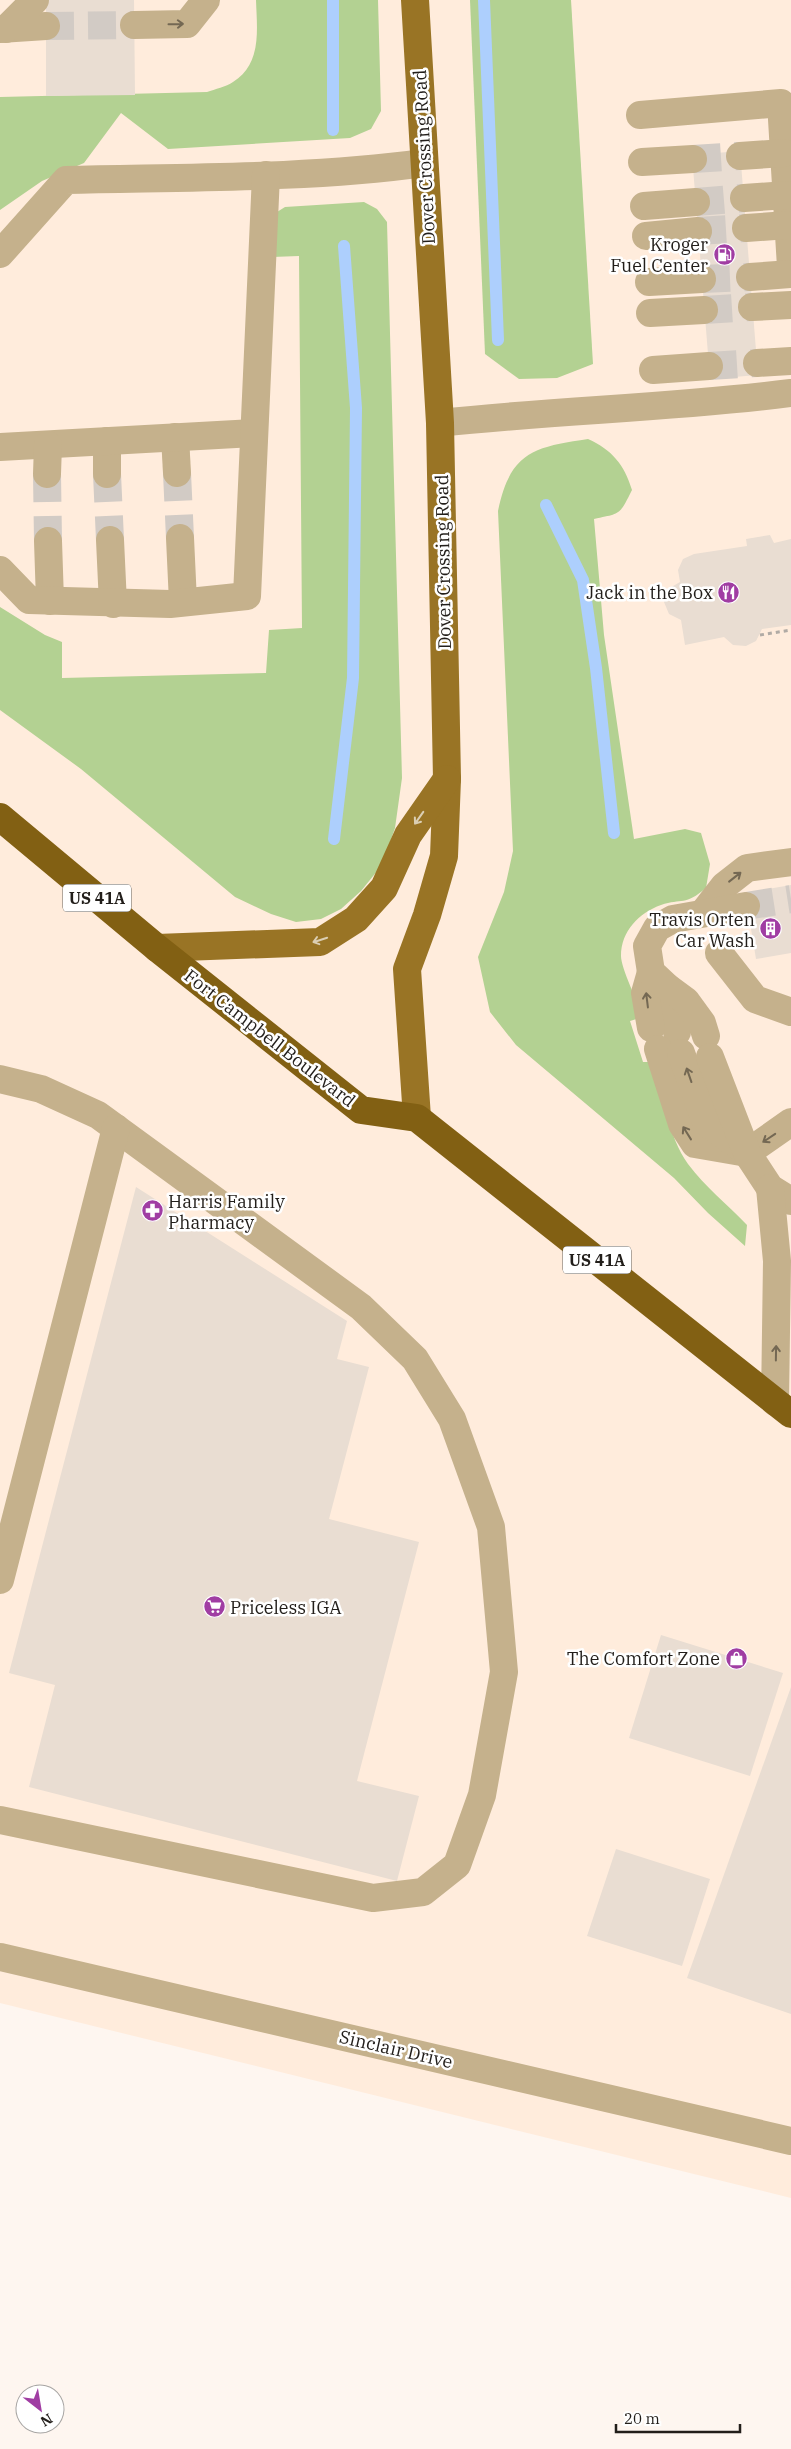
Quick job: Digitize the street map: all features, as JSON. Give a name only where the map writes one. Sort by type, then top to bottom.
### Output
[{"type":"highway","name":"Fort Campbell Boulevard","points":[[0,817],[157,948],[360,1110],[418,1118]]},
{"type":"highway","name":"US 41A","points":[[418,1118],[783,1408]]},
{"type":"main road","name":"Dover Crossing Road","points":[[416,0],[440,423],[447,778],[444,856],[427,914],[406,969],[418,1118]]},
{"type":"main road","points":[[157,948],[320,942],[356,919],[384,888],[408,835],[447,778]]},
{"type":"street","points":[[3,29],[35,0]]},
{"type":"street","points":[[134,24],[187,24],[206,0]]},
{"type":"street","points":[[3,29],[46,26]]},
{"type":"street","points":[[640,115],[781,103],[791,267]]},
{"type":"street","points":[[740,156],[784,153]]},
{"type":"street","points":[[642,162],[693,159]]},
{"type":"street","points":[[0,254],[66,180],[266,175],[378,169],[424,163]]},
{"type":"street","points":[[0,570],[29,600],[113,604],[183,602],[247,596],[266,175]]},
{"type":"street","points":[[744,198],[787,195]]},
{"type":"street","points":[[644,206],[696,202]]},
{"type":"street","points":[[746,228],[788,225]]},
{"type":"street","points":[[646,236],[698,231]]},
{"type":"street","points":[[750,277],[791,274]]},
{"type":"street","points":[[649,282],[702,279]]},
{"type":"street","points":[[752,307],[791,305]]},
{"type":"street","points":[[650,314],[704,310]]},
{"type":"street","points":[[757,363],[791,361]]},
{"type":"street","points":[[653,370],[709,366]]},
{"type":"street","points":[[440,423],[526,414],[710,403],[791,393]]},
{"type":"street","points":[[0,448],[254,433]]},
{"type":"street","points":[[175,437],[177,473]]},
{"type":"street","points":[[107,441],[107,474]]},
{"type":"street","points":[[47,474],[48,445]]},
{"type":"street","points":[[180,538],[183,602]]},
{"type":"street","points":[[110,540],[113,604]]},
{"type":"street","points":[[48,541],[50,601]]},
{"type":"street","points":[[703,913],[724,886],[747,868],[791,862]]},
{"type":"street","points":[[746,906],[673,919],[657,928],[647,946],[659,979],[667,1041],[706,1122],[747,1153],[780,1194],[777,1261],[783,1408]]},
{"type":"street","points":[[719,952],[755,999],[791,1012]]},
{"type":"street","points":[[659,979],[686,1001],[702,1023],[708,1046],[747,1153]]},
{"type":"street","points":[[0,1079],[41,1089],[98,1115],[361,1307],[415,1359],[452,1419],[491,1526],[504,1672],[482,1795],[457,1865],[423,1892],[373,1898],[0,1820]]},
{"type":"street","points":[[747,1153],[791,1122]]},
{"type":"street","points":[[0,1580],[116,1128]]},
{"type":"street","name":"Sinclair Drive","points":[[0,1957],[791,2142]]},
{"type":"path","points":[[760,635],[791,630]]},
{"type":"shaded area","points":[[0,0],[791,0],[791,2198],[0,2003]]},
{"type":"green space","points":[[256,0],[378,0],[381,111],[371,129],[350,138],[168,149],[121,113],[84,163],[42,181],[0,210],[0,97],[207,92],[224,87],[242,75],[249,66],[253,56],[257,34]]},
{"type":"green space","points":[[470,0],[571,0],[593,364],[557,378],[519,379],[485,354]]},
{"type":"green space","points":[[364,202],[377,209],[387,222],[402,778],[395,828],[382,865],[361,891],[341,909],[321,919],[296,922],[271,914],[235,897],[81,769],[0,710],[0,607],[45,635],[62,642],[62,678],[266,673],[269,630],[302,628],[299,256],[272,257],[269,217],[285,207]]},
{"type":"green space","points":[[588,439],[604,448],[616,459],[621,465],[632,490],[618,512],[610,516],[594,519],[604,635],[634,839],[685,829],[701,833],[710,864],[706,888],[699,894],[688,899],[653,908],[639,918],[628,931],[624,939],[621,956],[643,1017],[630,1021],[643,1062],[654,1062],[671,1128],[681,1153],[702,1180],[747,1225],[745,1246],[708,1213],[674,1178],[516,1045],[490,1012],[478,957],[504,892],[513,851],[498,511],[503,491],[510,476],[518,464],[527,456],[553,445]]},
{"type":"building","points":[[46,0],[134,0],[135,95],[46,96]]},
{"type":"building","name":"Kroger Fuel Center","points":[[740,151],[758,375],[710,379],[692,155]]},
{"type":"building","name":"Jack in the Box","points":[[770,535],[774,543],[791,539],[791,625],[762,629],[756,641],[746,646],[733,645],[724,637],[685,645],[681,620],[669,614],[664,602],[668,589],[680,582],[678,570],[683,559],[694,554],[747,546],[746,539]]},
{"type":"building","name":"Travis Orten Car Wash","points":[[791,885],[791,953],[756,959],[745,893]]},
{"type":"building","name":"Priceless IGA","points":[[136,1187],[347,1321],[337,1359],[369,1367],[329,1519],[419,1542],[357,1781],[419,1796],[397,1881],[29,1787],[55,1685],[9,1673]]},
{"type":"building","points":[[661,1635],[783,1673],[750,1776],[629,1738]]},
{"type":"building","points":[[791,1687],[791,2014],[687,1978]]},
{"type":"building","points":[[616,1849],[710,1879],[682,1966],[587,1936]]},
{"type":"waterway","points":[[333,0],[333,130]]},
{"type":"waterway","points":[[484,0],[498,340]]},
{"type":"waterway","points":[[334,839],[353,678],[356,408],[344,246]]},
{"type":"waterway","points":[[546,505],[583,580],[596,668],[614,833]]},
{"type":"tunnel","points":[[46,26],[134,25]]},
{"type":"tunnel","points":[[693,159],[740,156]]},
{"type":"tunnel","points":[[696,202],[744,198]]},
{"type":"tunnel","points":[[698,231],[746,228]]},
{"type":"tunnel","points":[[702,279],[750,277]]},
{"type":"tunnel","points":[[704,310],[752,307]]},
{"type":"tunnel","points":[[709,366],[757,363]]},
{"type":"tunnel","points":[[177,473],[180,538]]},
{"type":"tunnel","points":[[47,474],[48,541]]},
{"type":"tunnel","points":[[107,474],[110,540]]},
{"type":"tunnel","points":[[746,906],[791,899]]},
{"type":"place","name":"Kroger Fuel Center","points":[[724,254]]},
{"type":"place","name":"Jack in the Box","points":[[729,592]]},
{"type":"place","name":"Travis Orten Car Wash","points":[[771,929]]},
{"type":"place","name":"Harris Family Pharmacy","points":[[152,1211]]},
{"type":"place","name":"Priceless IGA","points":[[214,1607]]},
{"type":"place","name":"The Comfort Zone","points":[[736,1658]]}]
